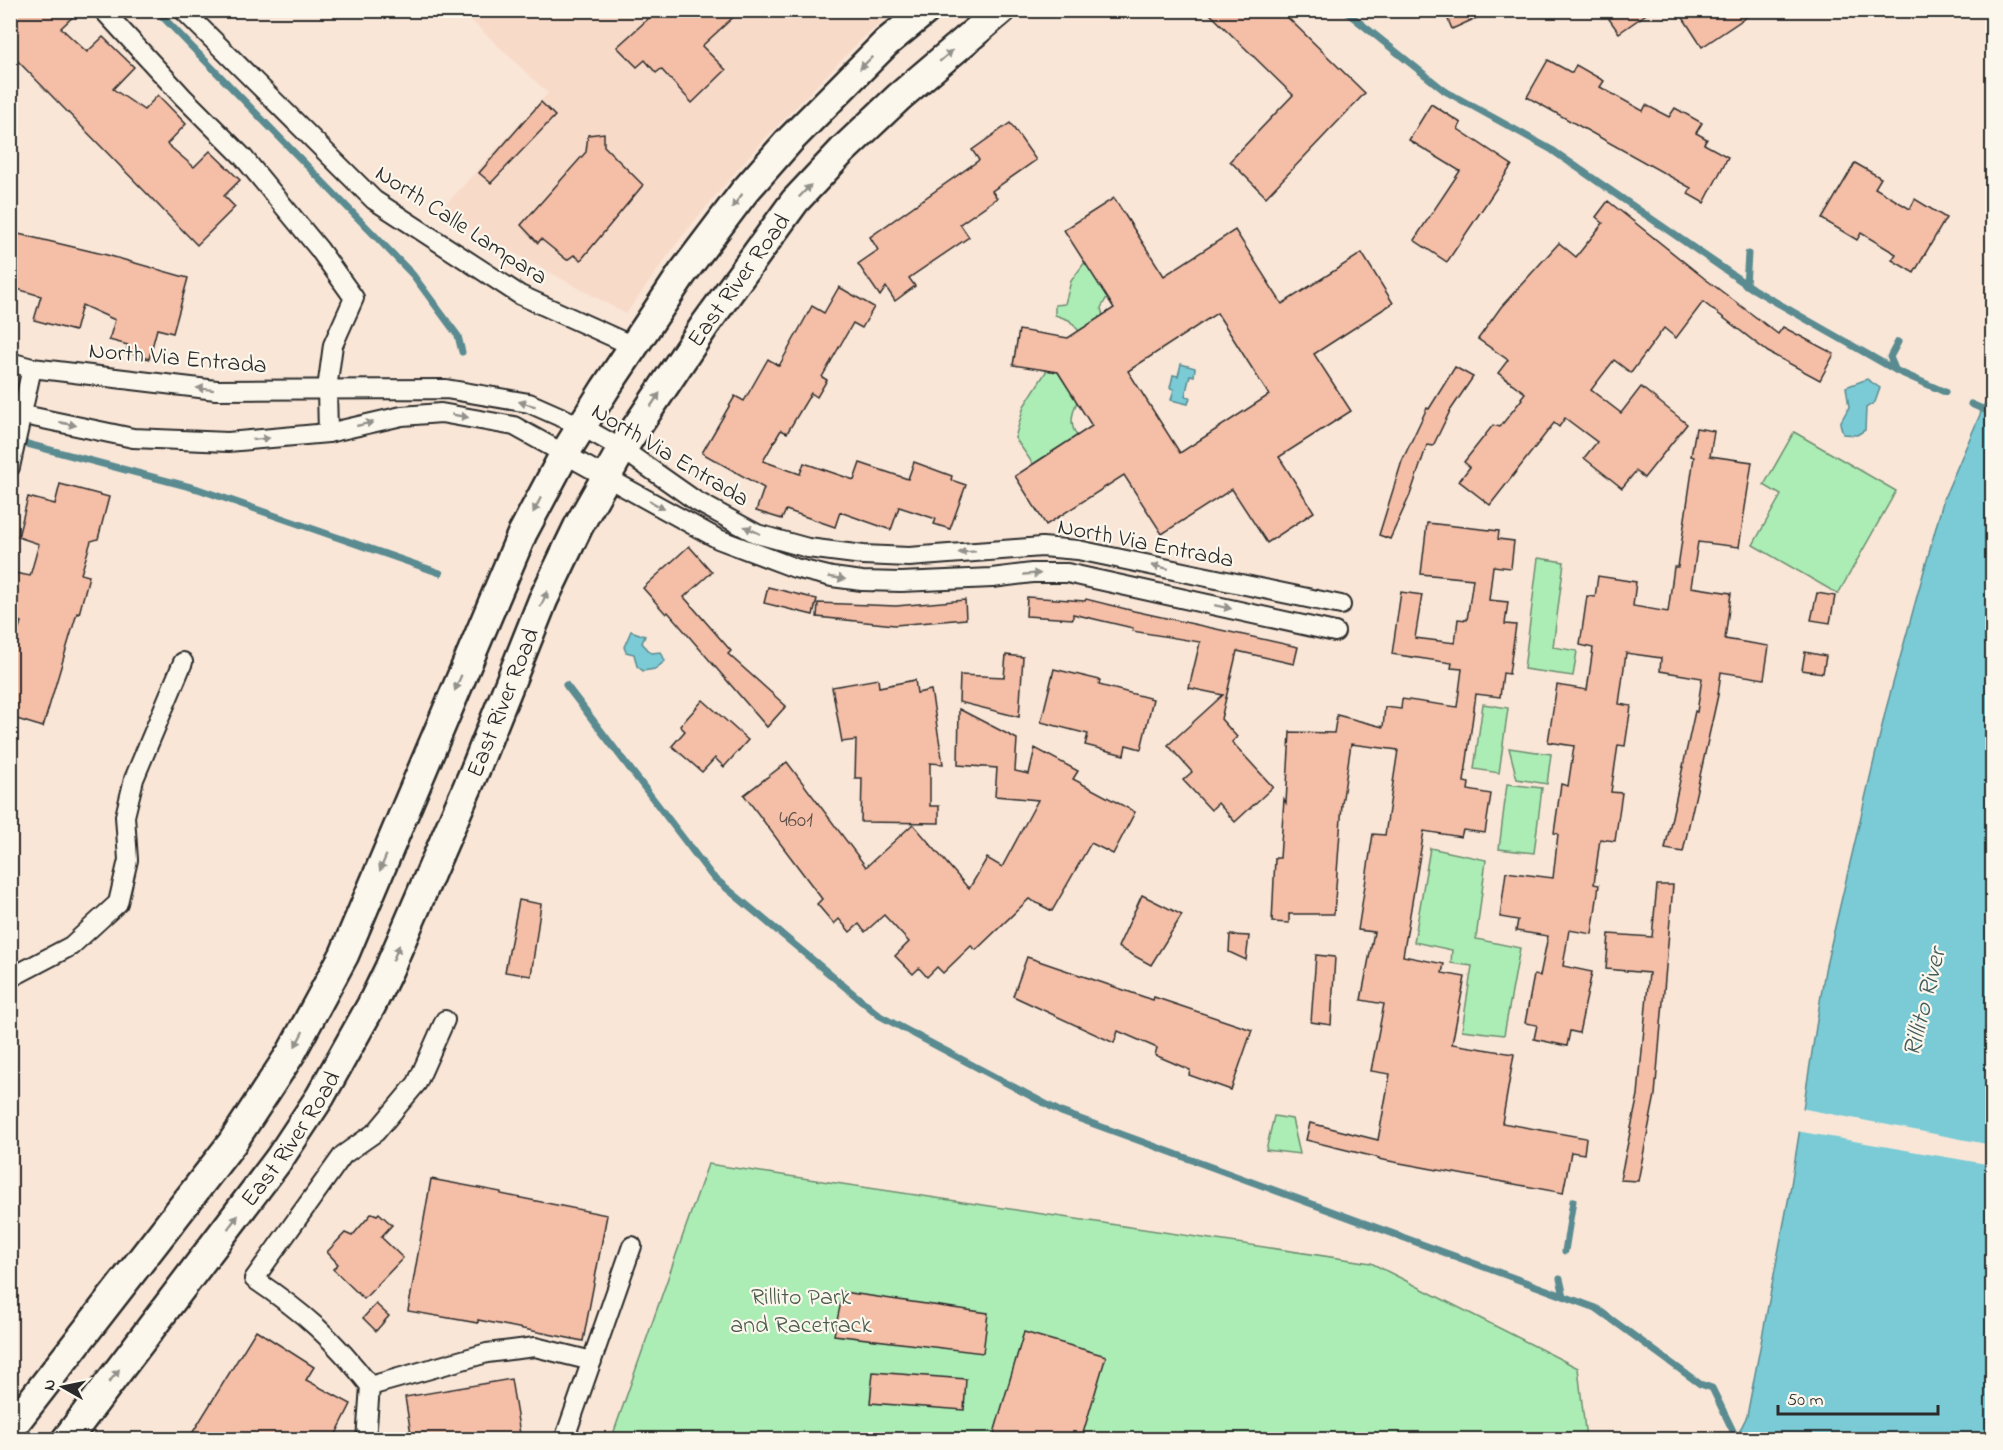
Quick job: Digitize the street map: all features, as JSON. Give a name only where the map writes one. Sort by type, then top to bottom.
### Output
[{"type":"main road","name":"East River Road","points":[[10,1429],[232,1143],[291,1053],[344,955],[522,534],[581,426],[682,274],[744,192],[789,141],[886,43],[926,10]]},
{"type":"main road","name":"East River Road","points":[[66,1440],[279,1159],[320,1097],[371,1006],[470,780],[543,600],[578,527],[622,449],[705,325],[795,201],[843,150],[899,97],[1001,10]]},
{"type":"street","points":[[103,10],[183,97],[243,157],[319,249],[354,298],[333,345],[327,389],[328,433]]},
{"type":"street","name":"North Calle Lampara","points":[[183,10],[374,200],[520,295],[633,346]]},
{"type":"street","name":"North Via Entrada","points":[[10,362],[32,368],[216,390],[446,389],[529,403],[581,426],[622,449],[696,501],[757,534],[808,548],[863,555],[909,557],[1041,548],[1078,550],[1341,605]]},
{"type":"street","points":[[10,467],[16,414],[32,368]]},
{"type":"street","name":"North Via Entrada","points":[[16,414],[134,438],[228,442],[328,433],[402,416],[441,413],[514,426],[718,539],[763,557],[832,577],[862,581],[901,582],[992,578],[1032,573],[1067,573],[1335,632]]},
{"type":"street","points":[[10,978],[71,946],[118,903],[128,860],[125,816],[134,779],[183,662]]},
{"type":"street","points":[[366,1440],[370,1386],[346,1355],[318,1327],[254,1279],[343,1155],[376,1132],[417,1083],[445,1020]]},
{"type":"street","points":[[564,1440],[632,1246]]},
{"type":"street","points":[[370,1386],[487,1353],[535,1347],[592,1361]]},
{"type":"shaded area","points":[[461,11],[895,11],[861,40],[756,148],[682,236],[626,314],[439,212],[548,93]]},
{"type":"green space","points":[[1085,262],[1107,297],[1101,308],[1103,316],[1079,331],[1069,320],[1055,315],[1055,305],[1065,304],[1071,281]]},
{"type":"green space","points":[[1047,370],[1058,372],[1077,401],[1072,419],[1077,436],[1033,464],[1015,438],[1024,406]]},
{"type":"green space","points":[[1794,432],[1896,491],[1838,594],[1753,545],[1781,495],[1764,485]]},
{"type":"green space","points":[[1538,558],[1564,562],[1553,647],[1577,651],[1573,676],[1524,669]]},
{"type":"green space","points":[[1483,704],[1508,708],[1499,773],[1474,769]]},
{"type":"green space","points":[[1509,748],[1551,754],[1547,784],[1517,779]]},
{"type":"green space","points":[[1507,784],[1542,788],[1534,853],[1499,849]]},
{"type":"green space","points":[[1430,848],[1486,860],[1476,939],[1520,948],[1504,1035],[1462,1030],[1472,966],[1451,963],[1452,950],[1414,942]]},
{"type":"green space","points":[[1274,1116],[1292,1119],[1300,1154],[1266,1150]]},
{"type":"green space","name":"Rillito Park and Racetrack","points":[[708,1164],[1371,1263],[1578,1368],[1586,1439],[611,1440]]},
{"type":"water","points":[[1181,364],[1195,368],[1194,376],[1190,375],[1185,396],[1190,397],[1188,404],[1171,400],[1174,389],[1170,388],[1173,375],[1178,376]]},
{"type":"water","points":[[1867,379],[1880,388],[1875,402],[1866,408],[1865,430],[1857,435],[1843,434],[1840,423],[1849,407],[1846,387]]},
{"type":"water","name":"Rillito River","points":[[1992,387],[1992,1439],[1735,1440],[1747,1416],[1790,1191],[1825,970],[1886,709],[1944,498]]},
{"type":"water","points":[[631,631],[645,636],[642,643],[651,653],[661,652],[665,661],[655,669],[643,671],[637,666],[634,654],[626,652],[624,647]]},
{"type":"pier","points":[[1800,1108],[1992,1145],[1992,1165],[1796,1131]]},
{"type":"building","points":[[10,10],[80,10],[61,28],[87,52],[103,37],[134,67],[113,89],[144,110],[158,95],[186,124],[167,144],[194,167],[210,151],[240,180],[224,196],[235,207],[197,245],[10,53]]},
{"type":"building","points":[[658,10],[741,10],[702,46],[726,70],[692,103],[661,69],[656,73],[645,60],[637,67],[617,47]]},
{"type":"building","points":[[1206,10],[1280,10],[1365,93],[1266,197],[1230,161],[1293,95]]},
{"type":"building","points":[[1444,10],[1494,10],[1452,29]]},
{"type":"building","points":[[1622,10],[1652,10],[1619,33],[1609,19]]},
{"type":"building","points":[[1678,10],[1757,10],[1702,47]]},
{"type":"building","points":[[1548,60],[1572,73],[1576,65],[1604,81],[1600,87],[1643,111],[1646,105],[1669,117],[1675,108],[1702,123],[1696,133],[1707,139],[1704,144],[1728,157],[1704,203],[1688,194],[1691,188],[1527,97]]},
{"type":"building","points":[[541,102],[555,116],[491,183],[479,173]]},
{"type":"building","points":[[1431,104],[1461,123],[1458,129],[1512,165],[1447,262],[1414,240],[1460,171],[1409,140]]},
{"type":"building","points":[[1010,123],[1036,160],[992,191],[997,198],[960,224],[969,237],[909,278],[915,286],[895,301],[886,287],[880,296],[858,264],[878,250],[870,237],[979,160],[972,150]]},
{"type":"building","points":[[604,133],[604,146],[643,185],[581,260],[574,255],[567,260],[541,239],[538,243],[521,225],[586,152],[588,135]]},
{"type":"building","points":[[1855,163],[1881,178],[1875,188],[1910,209],[1915,199],[1946,218],[1914,273],[1892,260],[1896,254],[1861,233],[1857,240],[1822,219]]},
{"type":"building","points":[[1114,198],[1164,276],[1235,230],[1282,304],[1362,253],[1393,303],[1314,354],[1351,411],[1279,457],[1314,512],[1267,543],[1232,489],[1162,534],[1124,475],[1046,525],[1015,476],[1092,426],[1058,372],[1013,365],[1019,330],[1068,338],[1114,308],[1064,230]],"holes":[[[1217,313],[1269,395],[1180,453],[1128,371]]]},
{"type":"building","points":[[1608,201],[1778,334],[1783,327],[1834,354],[1820,380],[1768,352],[1703,302],[1676,338],[1664,328],[1631,373],[1614,360],[1591,390],[1621,413],[1641,387],[1687,424],[1644,478],[1636,471],[1622,488],[1584,458],[1597,442],[1565,418],[1559,427],[1554,423],[1490,505],[1459,481],[1470,467],[1464,462],[1493,425],[1500,427],[1525,393],[1498,373],[1508,360],[1478,339],[1501,307],[1559,243],[1576,257],[1603,223],[1596,217]]},
{"type":"building","points":[[10,232],[107,255],[188,278],[173,333],[157,329],[149,359],[126,352],[128,345],[109,340],[115,320],[82,305],[75,331],[34,320],[41,296],[10,287]]},
{"type":"building","points":[[839,287],[874,307],[862,328],[853,323],[822,377],[827,380],[817,397],[811,393],[787,433],[781,430],[763,461],[800,474],[804,463],[854,480],[860,463],[908,479],[914,462],[952,476],[951,480],[966,485],[950,529],[934,524],[936,519],[899,507],[891,530],[840,512],[835,527],[786,510],[782,519],[756,511],[764,488],[702,453],[735,396],[744,401],[768,359],[779,366],[812,306],[824,313]]},
{"type":"building","points":[[1455,367],[1473,377],[1450,411],[1433,446],[1427,445],[1410,495],[1390,539],[1379,535],[1402,461],[1427,408],[1429,409]]},
{"type":"building","points":[[1696,428],[1714,431],[1710,456],[1752,462],[1739,547],[1698,542],[1691,587],[1731,593],[1725,639],[1769,646],[1764,679],[1721,672],[1718,695],[1683,852],[1665,849],[1695,711],[1697,712],[1702,678],[1660,671],[1661,658],[1626,653],[1619,704],[1631,706],[1625,746],[1618,745],[1611,792],[1622,793],[1615,841],[1600,839],[1594,884],[1599,885],[1592,934],[1569,930],[1563,966],[1592,972],[1579,1033],[1570,1031],[1567,1046],[1534,1039],[1537,1025],[1525,1023],[1534,975],[1540,976],[1548,936],[1516,931],[1518,920],[1500,917],[1506,872],[1553,878],[1558,834],[1554,833],[1561,784],[1568,786],[1574,746],[1548,742],[1557,685],[1587,690],[1593,648],[1580,645],[1587,596],[1595,597],[1598,576],[1636,582],[1633,606],[1668,612],[1674,567],[1678,567]]},
{"type":"building","points":[[60,484],[109,497],[98,539],[91,541],[81,574],[89,576],[43,727],[10,717],[10,656],[21,622],[10,618],[10,572],[30,576],[39,544],[18,537],[28,497],[55,504]]},
{"type":"building","points":[[1427,523],[1499,531],[1498,539],[1514,541],[1511,568],[1493,566],[1489,600],[1508,602],[1505,624],[1516,625],[1509,674],[1503,673],[1500,697],[1476,694],[1464,782],[1469,783],[1468,790],[1491,794],[1485,833],[1463,830],[1461,837],[1424,831],[1403,956],[1444,964],[1442,973],[1465,977],[1452,1044],[1514,1054],[1502,1123],[1586,1138],[1584,1154],[1571,1152],[1563,1193],[1378,1159],[1306,1140],[1310,1123],[1378,1140],[1390,1074],[1371,1071],[1384,1004],[1361,1000],[1374,932],[1358,930],[1373,834],[1385,835],[1398,750],[1351,744],[1342,804],[1334,914],[1289,914],[1289,923],[1272,922],[1275,858],[1280,858],[1290,732],[1334,733],[1337,715],[1383,727],[1385,707],[1401,709],[1402,699],[1457,707],[1462,669],[1451,668],[1452,663],[1392,654],[1401,592],[1422,595],[1415,638],[1455,643],[1458,619],[1467,620],[1473,579],[1421,574]]},
{"type":"building","points":[[689,546],[712,572],[684,597],[731,651],[728,654],[786,706],[767,727],[668,612],[666,614],[643,588]]},
{"type":"building","points":[[768,587],[817,599],[813,615],[764,603]]},
{"type":"building","points":[[1817,593],[1835,596],[1830,623],[1811,620]]},
{"type":"building","points":[[1027,597],[1085,601],[1086,599],[1298,647],[1294,664],[1237,651],[1221,719],[1237,737],[1232,742],[1273,787],[1235,822],[1218,803],[1211,810],[1183,780],[1192,772],[1168,745],[1223,695],[1189,688],[1200,642],[1132,631],[1133,628],[1073,614],[1073,619],[1026,616]]},
{"type":"building","points":[[965,600],[966,619],[895,625],[817,617],[818,603],[896,606]]},
{"type":"building","points":[[1805,652],[1826,656],[1823,673],[1802,670]]},
{"type":"building","points":[[1006,655],[1023,657],[1019,717],[959,702],[960,675],[1004,677]]},
{"type":"building","points":[[1054,669],[1100,680],[1099,685],[1153,699],[1141,749],[1126,745],[1124,755],[1085,745],[1088,734],[1041,722]]},
{"type":"building","points":[[878,679],[879,687],[915,680],[917,693],[931,690],[943,764],[930,763],[930,806],[939,806],[939,823],[861,822],[862,778],[855,778],[856,740],[842,742],[832,687]]},
{"type":"building","points":[[703,700],[748,740],[724,767],[715,758],[702,772],[672,746],[685,731],[680,726]]},
{"type":"building","points":[[959,709],[1017,739],[1015,771],[1029,774],[1035,748],[1078,771],[1073,779],[1135,812],[1113,854],[1091,843],[1052,911],[1029,899],[976,950],[971,946],[943,973],[937,967],[927,977],[919,968],[913,974],[895,956],[909,942],[884,915],[865,932],[859,924],[850,932],[839,919],[834,924],[817,904],[822,899],[744,795],[787,762],[866,867],[913,824],[969,889],[987,858],[1002,867],[1038,800],[995,796],[997,768],[958,765]]},
{"type":"building","points":[[1657,885],[1673,885],[1655,1095],[1638,1181],[1620,1180],[1638,1095],[1649,973],[1606,969],[1609,934],[1652,937]]},
{"type":"building","points":[[1142,895],[1182,915],[1151,965],[1118,947]]},
{"type":"building","points":[[519,900],[541,904],[531,976],[505,972]]},
{"type":"building","points":[[1230,935],[1249,936],[1246,960],[1229,952]]},
{"type":"building","points":[[1316,955],[1335,957],[1331,1025],[1311,1022]]},
{"type":"building","points":[[1027,957],[1153,1000],[1154,997],[1252,1030],[1231,1090],[1189,1075],[1190,1070],[1155,1055],[1157,1048],[1118,1031],[1114,1043],[1013,996]]},
{"type":"building","points":[[431,1179],[607,1215],[583,1341],[478,1320],[478,1323],[408,1311]]},
{"type":"building","points":[[372,1213],[377,1215],[379,1213],[392,1225],[381,1237],[403,1258],[364,1299],[333,1269],[338,1264],[327,1252],[345,1233],[352,1236]]},
{"type":"building","points":[[843,1292],[988,1313],[983,1353],[834,1335]]},
{"type":"building","points":[[376,1304],[389,1316],[376,1331],[363,1318]]},
{"type":"building","points":[[256,1330],[314,1367],[306,1380],[351,1404],[333,1440],[188,1440]]},
{"type":"building","points":[[1024,1332],[1106,1356],[1081,1440],[992,1440]]},
{"type":"building","points":[[873,1372],[966,1379],[964,1410],[870,1403]]},
{"type":"building","points":[[511,1379],[521,1440],[412,1440],[405,1397]]},
{"type":"waterway","points":[[156,10],[413,275],[458,336],[462,352]]},
{"type":"waterway","points":[[1344,10],[1445,91],[1552,150],[1753,289],[1897,371],[1945,392]]},
{"type":"waterway","points":[[1746,285],[1748,254]]},
{"type":"waterway","points":[[1895,369],[1890,357],[1898,342]]},
{"type":"waterway","points":[[1971,404],[1992,413]]},
{"type":"waterway","points":[[16,441],[198,489],[440,573]]},
{"type":"waterway","points":[[566,685],[712,876],[880,1016],[1061,1112],[1596,1308],[1700,1384],[1712,1388],[1735,1435],[1747,1440]]},
{"type":"waterway","points":[[1565,1251],[1573,1201]]},
{"type":"waterway","points":[[1560,1279],[1564,1296]]}]
